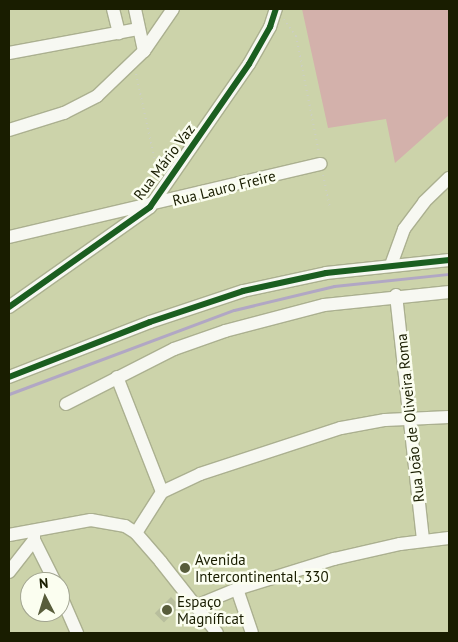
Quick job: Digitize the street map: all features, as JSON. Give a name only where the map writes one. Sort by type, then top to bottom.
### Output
[{"type":"street","points":[[113,9],[119,33]]},
{"type":"street","points":[[135,9],[144,51]]},
{"type":"street","points":[[9,130],[43,121],[81,105],[114,82],[144,51],[173,9]]},
{"type":"street","name":"Rua Mário Vaz","points":[[9,307],[150,207],[249,64],[276,11]]},
{"type":"street","points":[[9,53],[139,30]]},
{"type":"street","name":"Rua Lauro Freire","points":[[9,237],[150,207],[321,164]]},
{"type":"street","points":[[392,265],[404,229],[424,202],[449,178]]},
{"type":"street","points":[[9,376],[150,322],[243,291],[289,280],[392,265],[449,260]]},
{"type":"street","points":[[66,404],[174,348],[225,331],[324,305],[396,296],[449,292]]},
{"type":"street","name":"Rua João de Oliveira Roma","points":[[396,296],[423,540]]},
{"type":"street","points":[[117,377],[162,492]]},
{"type":"street","points":[[136,533],[162,492],[200,474],[302,439],[361,424],[410,418],[449,417]]},
{"type":"street","points":[[9,535],[34,536],[91,520],[113,522],[136,533],[198,605],[217,633]]},
{"type":"street","points":[[9,572],[34,536]]},
{"type":"street","points":[[34,536],[50,572]]},
{"type":"street","points":[[198,605],[237,589],[334,559],[423,540],[449,538]]},
{"type":"street","points":[[237,589],[252,633]]},
{"type":"street","points":[[70,617],[77,633]]},
{"type":"path","points":[[276,11],[290,22],[296,36],[330,207]]},
{"type":"path","points":[[134,63],[162,192]]},
{"type":"shaded area","points":[[302,9],[449,9],[449,115],[395,163],[386,119],[328,128]]},
{"type":"building","name":"Espaço Magníficat","points":[[171,597],[180,606],[164,622],[155,613]]},
{"type":"waterway","points":[[9,394],[234,310],[334,286],[449,274]]},
{"type":"cycle path","points":[[9,307],[150,207],[249,64],[270,27],[276,9]]},
{"type":"cycle path","points":[[9,377],[150,322],[243,291],[326,273],[449,260]]},
{"type":"place","name":"Avenida Intercontinental, 330","points":[[185,568]]},
{"type":"place","name":"Espaço Magníficat","points":[[167,610]]}]
